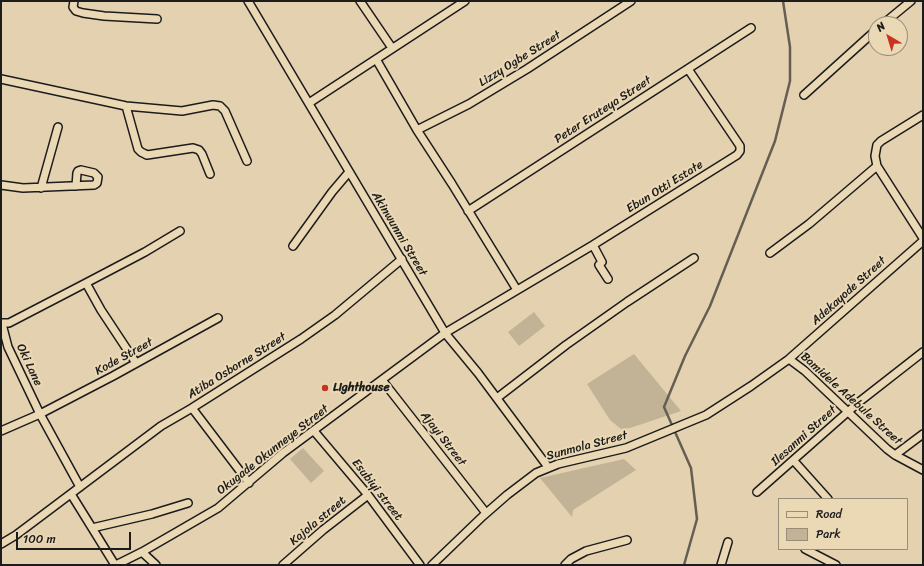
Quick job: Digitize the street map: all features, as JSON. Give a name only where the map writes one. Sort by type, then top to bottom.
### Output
[{"type":"street","points":[[74,1],[73,7],[76,11],[82,13],[104,16],[157,19]]},
{"type":"street","name":"Akinwunmi Street","points":[[248,1],[445,333],[478,373],[548,467]]},
{"type":"street","points":[[360,1],[392,48]]},
{"type":"street","points":[[309,103],[465,1]]},
{"type":"street","name":"Lizzy Ogbe Street","points":[[417,130],[482,96],[527,69],[631,1]]},
{"type":"street","points":[[893,16],[911,1]]},
{"type":"street","name":"Peter Eruteya Street","points":[[468,211],[751,28]]},
{"type":"street","points":[[804,95],[868,37]]},
{"type":"street","points":[[376,59],[417,130],[517,290]]},
{"type":"street","name":"Ebun Otti Estate","points":[[517,290],[593,245],[737,155],[740,151],[740,146],[688,69]]},
{"type":"street","points":[[1,79],[126,106],[182,111],[213,105],[220,106],[226,111],[247,161]]},
{"type":"street","points":[[126,106],[138,149],[141,152],[147,155],[193,148],[199,150],[202,154],[210,174]]},
{"type":"street","points":[[923,115],[881,140],[877,145],[875,156],[877,166],[923,239]]},
{"type":"street","points":[[41,188],[58,127]]},
{"type":"street","points":[[770,253],[809,224],[877,166]]},
{"type":"street","points":[[293,246],[332,192],[349,172]]},
{"type":"street","points":[[1,185],[23,188],[76,186]]},
{"type":"street","points":[[2,323],[9,323],[145,252],[180,231]]},
{"type":"street","name":"Adekayode Street","points":[[790,359],[923,239]]},
{"type":"street","points":[[593,245],[602,262],[599,265],[608,279]]},
{"type":"street","points":[[497,398],[566,345],[627,302],[694,258]]},
{"type":"street","name":"Atiba Osborne Street","points":[[1,544],[16,535],[161,426],[192,408],[335,315],[402,259]]},
{"type":"street","points":[[86,282],[136,363]]},
{"type":"street","name":"Okugade Okunneye Street","points":[[115,565],[142,552],[218,508],[283,453],[445,333],[517,290]]},
{"type":"street","name":"Kode Street","points":[[1,431],[40,414],[218,318]]},
{"type":"street","name":"Oki Lane","points":[[2,323],[8,347],[40,414],[80,487]]},
{"type":"street","name":"Ilesanmi Street","points":[[757,492],[848,411],[923,352]]},
{"type":"street","name":"Bamidele Adebule Street","points":[[706,415],[790,359],[848,411],[877,440],[895,455],[923,470]]},
{"type":"street","name":"Ajayi Street","points":[[382,380],[486,513]]},
{"type":"street","points":[[192,408],[249,482]]},
{"type":"street","name":"Sunmola Street","points":[[432,565],[486,513],[525,480],[536,473],[548,467],[626,448],[706,415]]},
{"type":"street","name":"Esubiyi street","points":[[314,431],[368,495],[420,565]]},
{"type":"street","points":[[895,455],[923,434]]},
{"type":"street","points":[[794,460],[827,498]]},
{"type":"street","points":[[71,494],[115,565]]},
{"type":"street","name":"Kajola street","points":[[284,565],[323,530],[368,495]]},
{"type":"street","points":[[92,528],[152,514],[188,502]]},
{"type":"street","points":[[565,565],[571,559],[586,551],[627,540]]},
{"type":"street","points":[[721,565],[728,542]]},
{"type":"street","points":[[807,550],[836,565]]},
{"type":"street","points":[[142,552],[156,565]]},
{"type":"green space","points":[[534,312],[545,326],[519,346],[508,332]]},
{"type":"green space","points":[[634,354],[681,411],[630,428],[621,429],[610,420],[587,384]]},
{"type":"green space","points":[[303,448],[324,471],[311,483],[290,459]]},
{"type":"green space","points":[[624,459],[636,470],[573,510],[572,517],[540,478]]},
{"type":"waterway","points":[[684,565],[697,519],[691,468],[664,407],[685,356],[710,306],[775,141],[790,81],[790,47],[783,1]]},
{"type":"place","name":"Lighthouse","points":[[325,388]]}]
